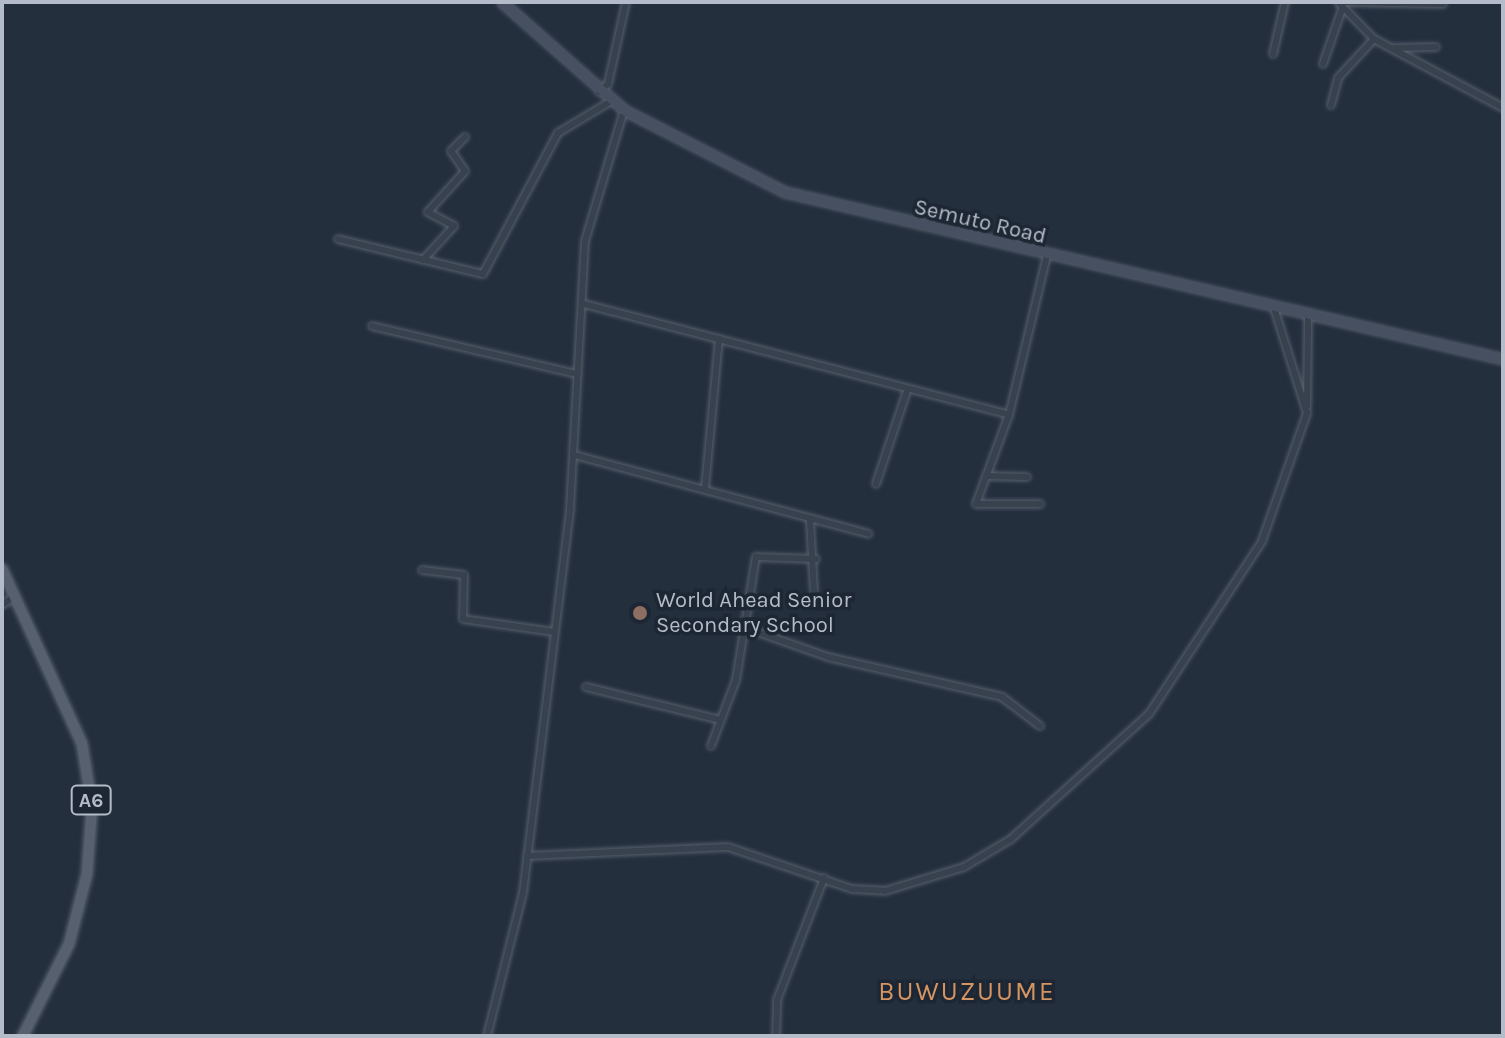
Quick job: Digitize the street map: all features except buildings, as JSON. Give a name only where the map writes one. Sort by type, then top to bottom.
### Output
[{"type":"main road","name":"Semuto Road","points":[[502,2],[599,92],[624,110],[785,192],[1308,318],[1503,359]]},
{"type":"main road","name":"A6","points":[[2,569],[82,744],[92,806],[77,919],[23,1036]]},
{"type":"street","points":[[599,92],[608,84],[626,2]]},
{"type":"street","points":[[1273,54],[1285,2]]},
{"type":"street","points":[[1338,2],[1374,39],[1503,108]]},
{"type":"street","points":[[1344,6],[1443,4]]},
{"type":"street","points":[[1323,64],[1344,6]]},
{"type":"street","points":[[1331,105],[1338,78],[1374,39]]},
{"type":"street","points":[[1389,48],[1436,47]]},
{"type":"street","points":[[338,239],[423,260],[487,270],[558,133],[611,101]]},
{"type":"street","points":[[487,1036],[527,856],[574,455],[588,228],[624,110]]},
{"type":"street","points":[[423,260],[454,226],[428,212],[465,171],[451,151],[465,137]]},
{"type":"street","points":[[1040,504],[979,507],[986,476],[1009,415],[1047,255]]},
{"type":"street","points":[[584,304],[907,391],[1009,415]]},
{"type":"street","points":[[1274,308],[1307,413]]},
{"type":"street","points":[[527,856],[728,847],[824,878],[885,891],[964,867],[1011,839],[1115,750],[1190,661],[1262,541],[1307,413],[1308,318]]},
{"type":"street","points":[[372,326],[577,374]]},
{"type":"street","points":[[705,489],[719,339]]},
{"type":"street","points":[[876,484],[907,391]]},
{"type":"street","points":[[574,455],[869,534]]},
{"type":"street","points":[[986,476],[1027,477]]},
{"type":"street","points":[[810,520],[816,559],[814,591]]},
{"type":"street","points":[[711,746],[746,628],[756,557],[816,559]]},
{"type":"street","points":[[422,570],[464,575],[463,619],[554,632]]},
{"type":"street","points":[[2,605],[15,596]]},
{"type":"street","points":[[746,628],[828,657],[1002,697],[1040,726]]},
{"type":"street","points":[[586,687],[720,720]]},
{"type":"street","points":[[776,1036],[777,1000],[824,878]]},
{"type":"place","name":"World Ahead Senior Secondary School","points":[[640,613]]},
{"type":"district","name":"BUWUZUUME","points":[[967,992]]}]
